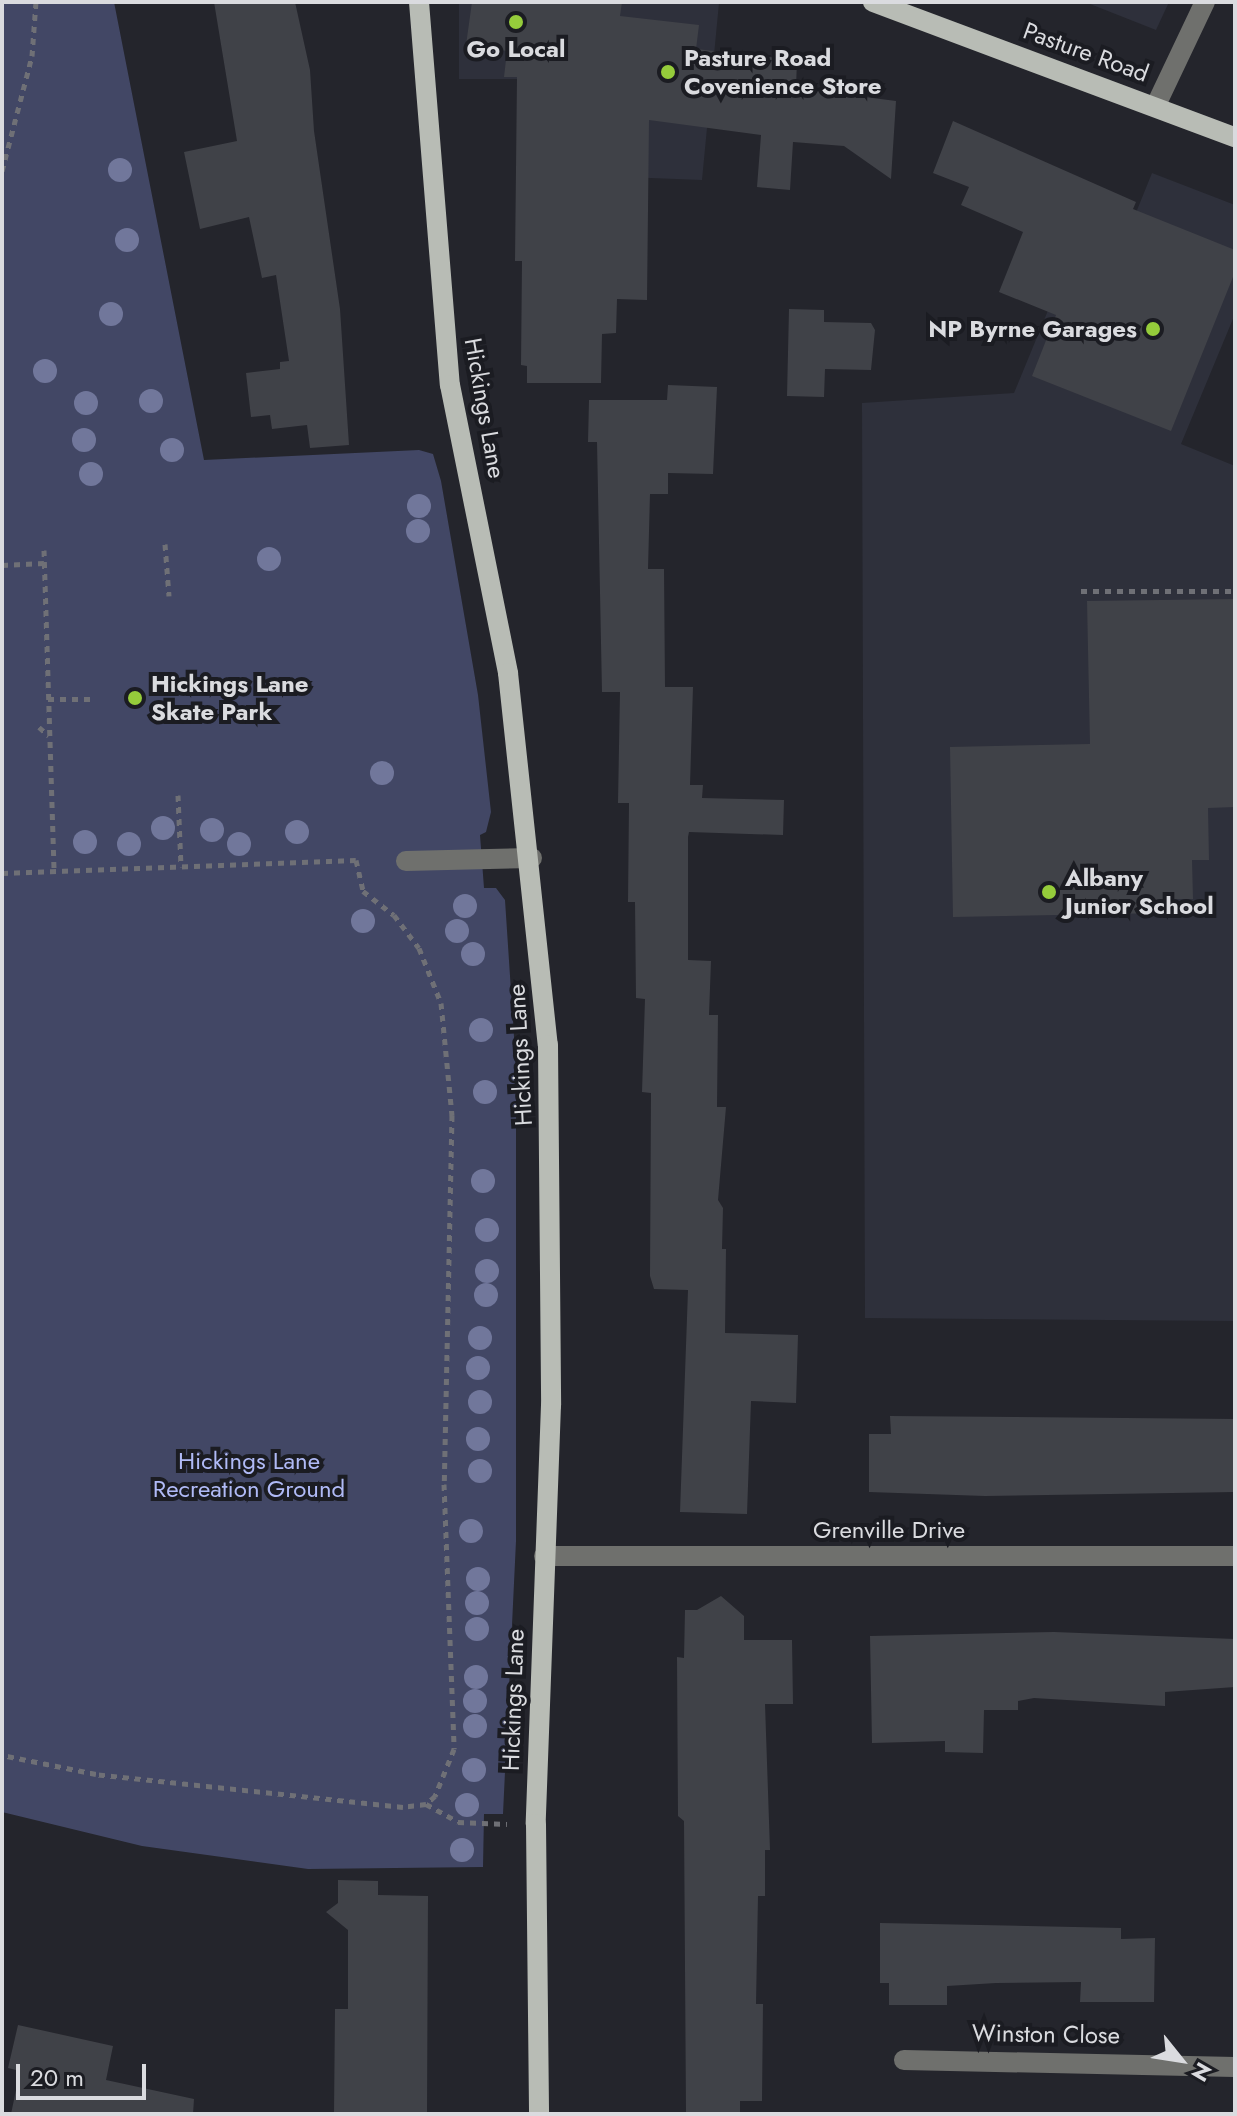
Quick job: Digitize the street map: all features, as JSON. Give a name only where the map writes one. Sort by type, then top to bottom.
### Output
[{"type":"main road","name":"Hickings Lane","points":[[419,2],[450,385],[498,612],[532,858],[548,1045],[551,1405],[536,1824],[539,2114]]},
{"type":"main road","name":"Pasture Road","points":[[873,2],[1235,137]]},
{"type":"street","points":[[1156,105],[1205,2]]},
{"type":"street","points":[[406,861],[532,858]]},
{"type":"street","name":"Grenville Drive","points":[[544,1556],[1235,1556]]},
{"type":"street","name":"Winston Close","points":[[904,2060],[1235,2067]]},
{"type":"path","points":[[2,171],[32,56],[36,2]]},
{"type":"path","points":[[165,544],[169,596]]},
{"type":"path","points":[[44,550],[54,872]]},
{"type":"path","points":[[2,565],[44,563]]},
{"type":"path","points":[[1081,591],[1235,591]]},
{"type":"path","points":[[48,699],[95,699]]},
{"type":"path","points":[[39,727],[49,736]]},
{"type":"path","points":[[178,795],[181,867]]},
{"type":"path","points":[[2,873],[356,860],[363,891],[410,933],[441,1003],[452,1115],[444,1484],[454,1749],[442,1784],[426,1804]]},
{"type":"path","points":[[2,1755],[86,1773],[202,1782],[316,1801],[426,1804],[458,1822],[536,1824]]},
{"type":"shaded area","points":[[459,2],[719,3],[702,180],[625,177],[633,79],[459,79]]},
{"type":"shaded area","points":[[1085,2],[1169,2],[1156,30]]},
{"type":"shaded area","name":"Albany Junior School","points":[[1152,173],[1235,205],[1235,314],[1181,444],[1235,466],[1235,1321],[865,1318],[862,403],[1014,393],[1049,308],[1091,324]]},
{"type":"green space","name":"Hickings Lane Recreation Ground","points":[[2,2],[114,2],[204,460],[419,450],[433,454],[441,481],[478,695],[491,812],[486,832],[480,835],[484,888],[496,888],[505,900],[516,1067],[516,1541],[503,1814],[484,1814],[483,1867],[308,1869],[142,1846],[2,1812]]},
{"type":"building","points":[[214,2],[295,2],[310,70],[314,131],[340,309],[349,445],[310,448],[307,425],[272,429],[270,415],[251,417],[246,373],[280,369],[280,362],[289,361],[276,275],[262,278],[249,217],[200,229],[184,152],[237,141]]},
{"type":"building","points":[[472,2],[622,2],[620,16],[699,25],[696,49],[797,60],[796,88],[896,101],[891,179],[844,146],[793,142],[790,190],[757,187],[761,135],[649,120],[647,300],[617,299],[616,333],[602,334],[601,383],[527,383],[527,366],[521,365],[522,261],[515,261],[517,77],[504,77],[507,51],[466,45]]},
{"type":"building","points":[[953,121],[1136,202],[1133,209],[1235,250],[1235,272],[1171,431],[1032,376],[1056,315],[999,292],[1023,232],[961,205],[969,187],[933,173]]},
{"type":"building","points":[[789,309],[824,310],[824,322],[871,323],[875,330],[871,370],[825,369],[824,397],[787,396]]},
{"type":"building","points":[[668,385],[717,387],[713,474],[668,473],[668,494],[650,494],[648,569],[664,569],[665,687],[693,687],[690,785],[703,785],[702,798],[784,800],[783,835],[689,832],[688,837],[688,960],[711,961],[709,1015],[718,1015],[717,1107],[726,1107],[718,1200],[723,1208],[722,1249],[726,1249],[725,1333],[798,1335],[796,1403],[751,1401],[747,1514],[680,1512],[688,1290],[654,1289],[650,1276],[651,1093],[642,1092],[645,999],[636,998],[635,902],[628,902],[629,803],[618,803],[620,692],[602,692],[597,442],[588,442],[589,400],[667,400]]},
{"type":"building","points":[[1235,599],[1235,807],[1208,808],[1209,860],[1192,860],[1193,899],[1161,899],[1162,913],[953,917],[950,747],[1090,744],[1087,601]]},
{"type":"building","points":[[890,1416],[1235,1419],[1235,1492],[985,1496],[869,1492],[869,1434],[891,1434]]},
{"type":"building","points":[[721,1596],[744,1616],[744,1640],[792,1640],[793,1704],[765,1704],[770,1850],[765,1850],[765,1896],[758,1896],[756,2004],[763,2004],[762,2101],[740,2101],[740,2114],[686,2114],[684,1821],[678,1816],[677,1657],[684,1658],[685,1610],[697,1610]]},
{"type":"building","points":[[1054,1632],[1235,1639],[1235,1687],[1165,1692],[1165,1706],[1034,1698],[1018,1701],[1018,1710],[984,1710],[983,1753],[945,1752],[945,1741],[872,1743],[870,1636]]},
{"type":"building","points":[[338,1880],[378,1881],[378,1895],[428,1896],[427,2114],[334,2114],[335,2009],[348,2009],[348,1930],[326,1912],[338,1903]]},
{"type":"building","points":[[880,1923],[1121,1928],[1121,1939],[1155,1938],[1154,2002],[1080,2002],[1081,1982],[947,1986],[947,2005],[889,2005],[889,1983],[880,1983]]},
{"type":"building","points":[[18,2025],[113,2046],[106,2080],[194,2099],[193,2114],[11,2114],[20,2071],[8,2068]]},
{"type":"place","name":"Go Local","points":[[516,22]]},
{"type":"place","name":"Pasture Road Covenience Store","points":[[668,72]]},
{"type":"place","name":"NP Byrne Garages","points":[[1153,329]]},
{"type":"place","name":"Hickings Lane Skate Park","points":[[135,698]]},
{"type":"place","name":"Albany Junior School","points":[[1049,892]]}]
